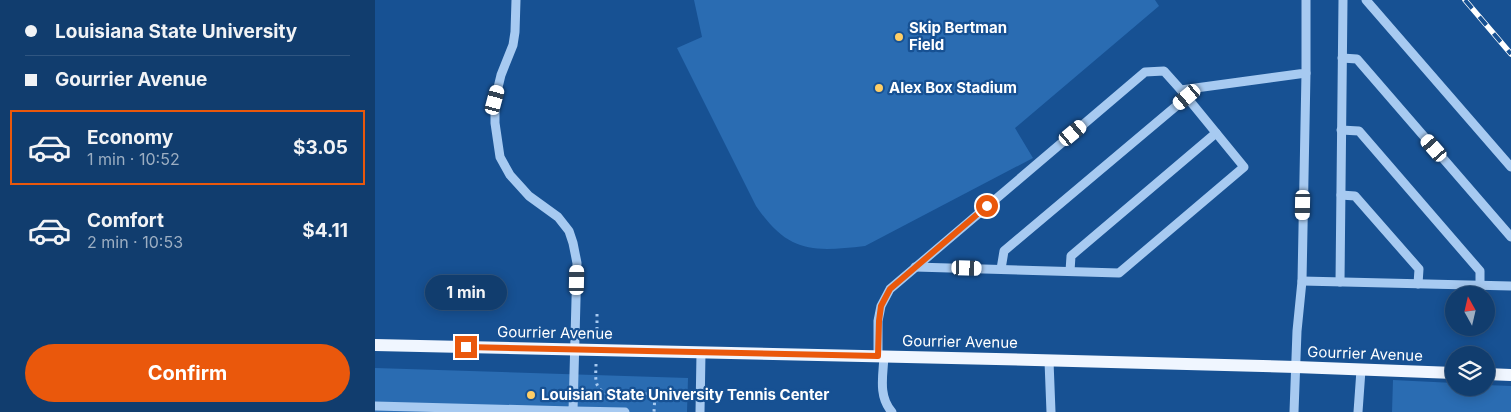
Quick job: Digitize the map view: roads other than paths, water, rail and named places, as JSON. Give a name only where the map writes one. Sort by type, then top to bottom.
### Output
[{"type":"main road","name":"Gourrier Avenue","points":[[375,345],[881,356],[1445,373]]},
{"type":"main road","points":[[1495,374],[1511,375]]},
{"type":"lane","points":[[516,0],[513,45],[501,75],[495,100],[495,123],[499,157],[510,175],[529,196],[558,216],[569,230],[573,243],[577,263],[573,411]]},
{"type":"lane","points":[[1294,412],[1297,331],[1302,281],[1306,0]]},
{"type":"lane","points":[[1340,282],[1343,0]]},
{"type":"lane","points":[[1366,0],[1511,167]]},
{"type":"lane","points":[[1342,58],[1357,59],[1511,238]]},
{"type":"lane","points":[[892,412],[884,399],[882,386],[879,321],[881,306],[890,289],[915,267],[1145,72],[1164,71],[1244,167],[1119,273],[915,267]]},
{"type":"lane","points":[[1001,269],[1004,251],[1184,94],[1306,73]]},
{"type":"lane","points":[[1341,130],[1359,131],[1480,270],[1480,285]]},
{"type":"lane","points":[[1071,271],[1071,256],[1216,133]]},
{"type":"lane","points":[[1341,195],[1355,196],[1419,269],[1418,284]]},
{"type":"lane","points":[[1302,281],[1511,286]]},
{"type":"lane","points":[[699,412],[701,353]]},
{"type":"lane","points":[[1049,361],[1051,412]]},
{"type":"lane","points":[[1358,412],[1361,370]]},
{"type":"lane","points":[[375,406],[426,410],[625,412]]},
{"type":"railway","points":[[1465,0],[1511,54]]},
{"type":"place","name":"Skip Bertman Field","points":[[899,37]]},
{"type":"place","name":"Alex Box Stadium","points":[[879,88]]},
{"type":"place","name":"Louisian State University Tennis Center","points":[[531,395]]}]
